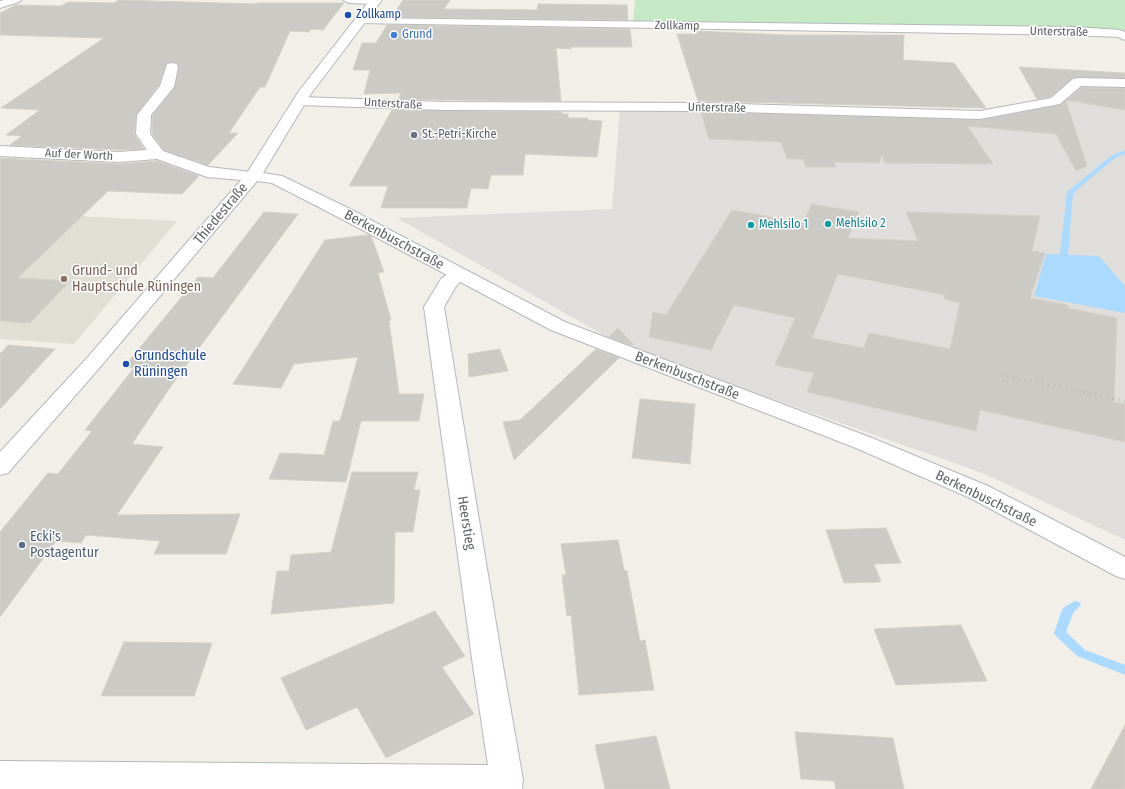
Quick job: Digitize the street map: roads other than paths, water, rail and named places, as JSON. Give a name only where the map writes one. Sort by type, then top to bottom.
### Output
[{"type":"street","points":[[0,5],[15,0]]},
{"type":"street","points":[[349,0],[375,0]]},
{"type":"street","name":"Thiedestraße","points":[[0,468],[94,362],[253,176],[300,101],[349,35],[362,22],[375,0]]},
{"type":"street","name":"Zollkamp","points":[[362,22],[992,31]]},
{"type":"street","name":"Unterstraße","points":[[992,31],[1076,31],[1120,34],[1125,36]]},
{"type":"street","points":[[158,154],[143,134],[144,115],[167,87],[172,67]]},
{"type":"street","name":"Unterstraße","points":[[300,101],[444,106],[703,107],[980,115],[1055,101],[1078,82],[1125,83]]},
{"type":"street","name":"Auf der Worth","points":[[0,151],[119,157],[158,154],[207,172],[253,176]]},
{"type":"street","name":"Berkenbuschstraße","points":[[253,176],[276,180],[342,212],[558,326],[864,443],[979,492],[1125,569]]},
{"type":"street","name":"Heerstieg","points":[[0,776],[507,785],[434,306],[448,283],[459,274]]},
{"type":"water","points":[[1046,254],[1099,256],[1125,286],[1125,313],[1034,296]]},
{"type":"waterway","points":[[1072,262],[1064,254],[1070,192],[1113,157],[1125,152]]},
{"type":"waterway","points":[[1075,605],[1068,610],[1060,633],[1081,653],[1125,670]]},
{"type":"railway","points":[[1001,375],[1125,401]]},
{"type":"place","name":"Zollkamp","points":[[348,15]]},
{"type":"place","name":"Grund","points":[[394,35]]},
{"type":"place","name":"St.-Petri-Kirche","points":[[414,135]]},
{"type":"place","name":"Mehlsilo 2","points":[[828,224]]},
{"type":"place","name":"Mehlsilo 1","points":[[751,225]]},
{"type":"place","name":"Grund- und Hauptschule Rüningen","points":[[64,279]]},
{"type":"place","name":"Grundschule Rüningen","points":[[126,364]]},
{"type":"place","name":"Ecki's Postagentur","points":[[22,545]]}]
